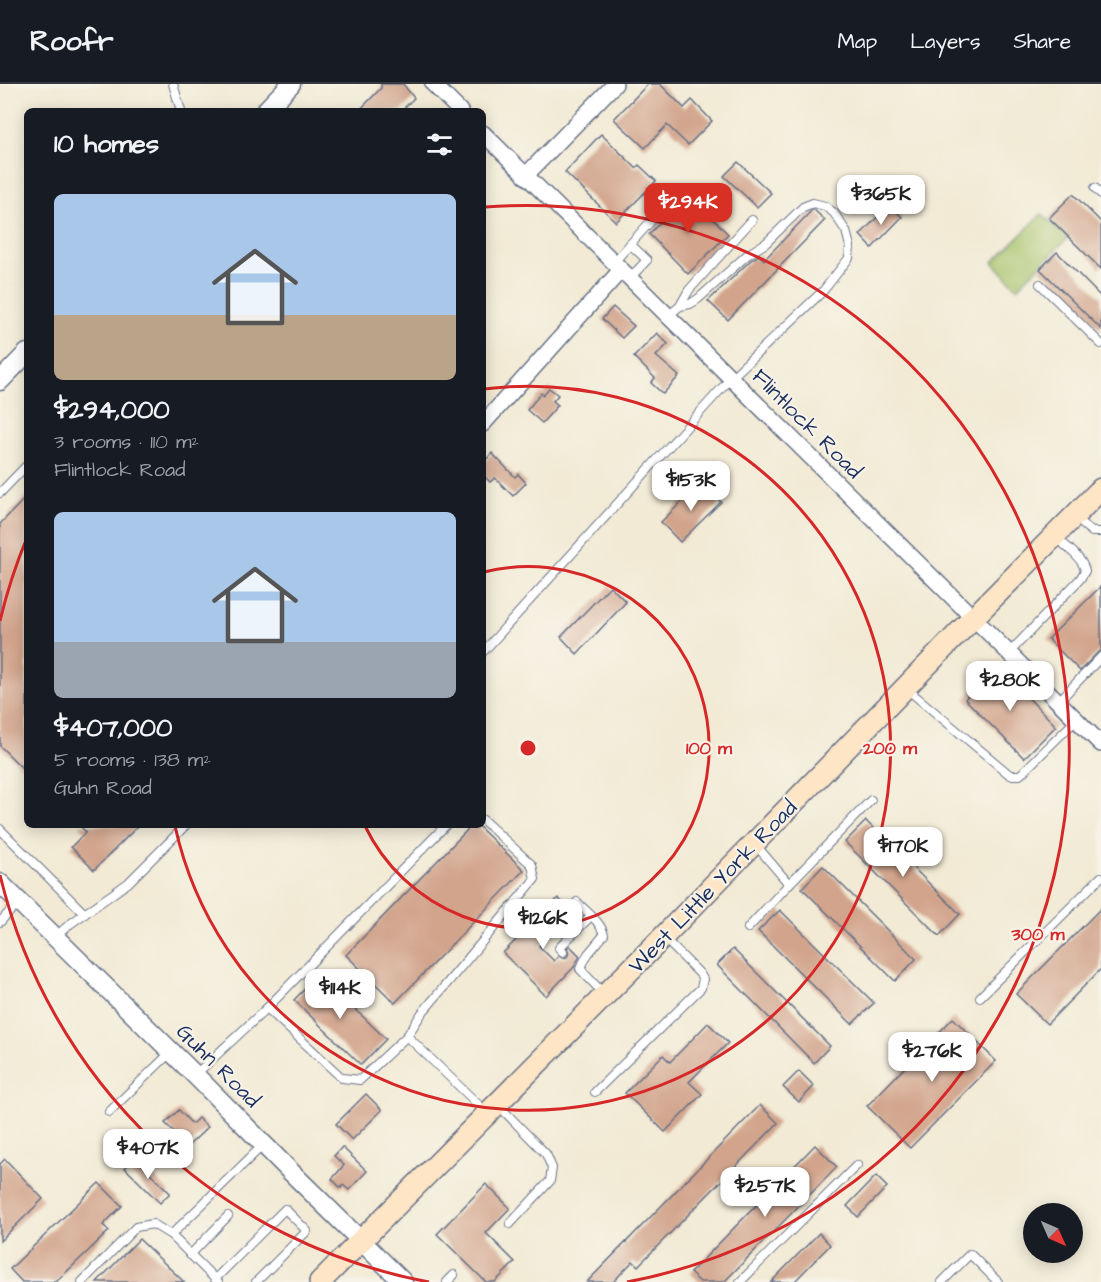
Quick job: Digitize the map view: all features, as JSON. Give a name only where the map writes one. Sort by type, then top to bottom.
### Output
[{"type":"main road","name":"West Little York Road","points":[[320,1282],[663,937],[1101,489]]},
{"type":"street","points":[[268,108],[291,84]]},
{"type":"street","points":[[433,84],[457,108]]},
{"type":"street","points":[[525,176],[615,84]]},
{"type":"street","name":"Flintlock Road","points":[[486,136],[622,270],[674,311],[730,378],[1101,744]]},
{"type":"street","points":[[486,421],[622,270]]},
{"type":"street","points":[[0,381],[24,356]]},
{"type":"street","name":"Guhn Road","points":[[0,883],[403,1282]]},
{"type":"lane","points":[[173,84],[180,108]]},
{"type":"lane","points":[[486,649],[730,378],[823,291],[849,258],[850,246],[846,231],[834,213],[825,206],[813,203],[803,207],[766,243],[747,255],[698,299],[674,311]]},
{"type":"lane","points":[[622,270],[630,244],[661,210]]},
{"type":"lane","points":[[674,311],[694,283],[752,220]]},
{"type":"lane","points":[[622,270],[647,260],[630,244]]},
{"type":"lane","points":[[1040,284],[1101,344]]},
{"type":"lane","points":[[0,493],[24,468]]},
{"type":"lane","points":[[1073,517],[1092,532],[1101,532]]},
{"type":"lane","points":[[1009,653],[1085,571],[1080,560],[1054,536]]},
{"type":"lane","points":[[1058,702],[1101,657]]},
{"type":"lane","points":[[906,688],[1010,776],[1020,775],[1076,720]]},
{"type":"lane","points":[[748,928],[871,800]]},
{"type":"lane","points":[[267,1008],[342,1078],[360,1080],[407,1036],[422,1013],[535,879],[532,865],[486,823]]},
{"type":"lane","points":[[56,937],[70,924],[128,883],[183,828]]},
{"type":"lane","points":[[195,1075],[267,1008],[443,828]]},
{"type":"lane","points":[[0,829],[85,914]]},
{"type":"lane","points":[[754,843],[789,884]]},
{"type":"lane","points":[[980,997],[1101,877]]},
{"type":"lane","points":[[0,922],[20,902]]},
{"type":"lane","points":[[577,902],[600,926],[604,935],[578,967],[605,995]]},
{"type":"lane","points":[[563,952],[559,948],[591,916]]},
{"type":"lane","points":[[595,1092],[701,988],[703,979],[700,974],[663,937]]},
{"type":"lane","points":[[407,1036],[546,1154],[552,1168],[550,1181],[510,1224]]},
{"type":"lane","points":[[109,1112],[172,1051]]},
{"type":"lane","points":[[171,1235],[264,1144]]},
{"type":"lane","points":[[740,1282],[857,1165]]},
{"type":"lane","points":[[82,1282],[136,1227],[153,1224],[171,1235],[217,1281],[285,1209],[307,1231],[256,1282]]},
{"type":"lane","points":[[190,1255],[228,1216]]},
{"type":"lane","points":[[942,1282],[970,1254],[998,1282]]},
{"type":"lane","points":[[447,1282],[454,1275]]},
{"type":"green space","points":[[1042,214],[1068,238],[1017,288],[993,262]]},
{"type":"building","points":[[381,84],[403,84],[414,98],[404,108],[362,108],[381,88]]},
{"type":"building","points":[[648,84],[660,84],[684,108],[692,100],[712,121],[688,145],[667,125],[645,148],[614,119]]},
{"type":"building","points":[[601,134],[636,168],[639,165],[656,181],[616,222],[565,172]]},
{"type":"building","points":[[738,162],[771,193],[757,207],[724,176]]},
{"type":"building","points":[[688,194],[728,234],[688,274],[649,234]]},
{"type":"building","points":[[1073,194],[1101,222],[1101,269],[1049,218]]},
{"type":"building","points":[[889,205],[902,217],[872,248],[860,235]]},
{"type":"building","points":[[813,209],[825,220],[728,320],[708,301],[751,260],[759,255],[764,260]]},
{"type":"building","points":[[1057,252],[1101,297],[1101,329],[1040,269]]},
{"type":"building","points":[[613,307],[634,326],[622,338],[602,319]]},
{"type":"building","points":[[657,333],[668,344],[656,356],[679,376],[663,394],[651,383],[655,378],[634,357]]},
{"type":"building","points":[[549,388],[558,395],[553,401],[558,405],[542,423],[527,410],[541,393],[543,395]]},
{"type":"building","points":[[492,453],[515,477],[518,474],[526,483],[513,496],[495,478],[490,482],[486,478],[486,460]]},
{"type":"building","points":[[702,482],[721,502],[680,542],[661,522]]},
{"type":"building","points":[[24,499],[24,770],[0,746],[0,524]]},
{"type":"building","points":[[610,586],[626,602],[577,654],[561,637]]},
{"type":"building","points":[[1101,586],[1101,651],[1080,671],[1048,639]]},
{"type":"building","points":[[997,666],[1056,726],[1024,758],[965,699]]},
{"type":"building","points":[[866,821],[960,914],[939,936],[845,842]]},
{"type":"building","points":[[82,828],[136,828],[94,870],[71,847],[86,832]]},
{"type":"building","points":[[469,828],[480,828],[524,870],[395,1003],[346,955]]},
{"type":"building","points":[[823,866],[916,959],[895,981],[802,888]]},
{"type":"building","points":[[558,898],[577,917],[570,925],[565,920],[539,946],[554,961],[559,956],[567,957],[569,953],[567,948],[570,946],[580,956],[574,967],[546,996],[503,953]]},
{"type":"building","points":[[1101,908],[1101,969],[1047,1024],[1016,994]]},
{"type":"building","points":[[780,910],[874,1003],[852,1024],[758,931]]},
{"type":"building","points":[[733,949],[830,1046],[814,1063],[717,965]]},
{"type":"building","points":[[319,974],[386,1039],[361,1065],[294,1000]]},
{"type":"building","points":[[953,1018],[996,1061],[910,1148],[867,1106]]},
{"type":"building","points":[[708,1023],[728,1043],[689,1082],[702,1094],[665,1132],[625,1093],[663,1055],[670,1062]]},
{"type":"building","points":[[799,1071],[814,1086],[799,1102],[783,1087]]},
{"type":"building","points":[[366,1094],[382,1110],[352,1140],[336,1124]]},
{"type":"building","points":[[760,1105],[778,1123],[740,1162],[638,1266],[633,1261],[613,1282],[587,1282]]},
{"type":"building","points":[[179,1110],[192,1124],[198,1118],[208,1127],[188,1146],[165,1123]]},
{"type":"building","points":[[815,1145],[837,1167],[724,1282],[700,1282],[690,1273]]},
{"type":"building","points":[[342,1147],[367,1171],[349,1190],[343,1185],[341,1188],[332,1179],[344,1165],[334,1156]]},
{"type":"building","points":[[135,1158],[170,1193],[160,1203],[125,1168]]},
{"type":"building","points":[[5,1159],[43,1199],[0,1241],[0,1164]]},
{"type":"building","points":[[876,1176],[887,1187],[858,1217],[847,1206]]},
{"type":"building","points":[[99,1183],[122,1206],[103,1225],[109,1231],[56,1282],[22,1282],[10,1269]]},
{"type":"building","points":[[486,1184],[510,1208],[486,1233],[515,1262],[495,1282],[486,1282],[437,1234]]},
{"type":"building","points":[[819,1233],[830,1245],[794,1282],[771,1282]]},
{"type":"building","points":[[139,1239],[184,1282],[97,1282]]}]
